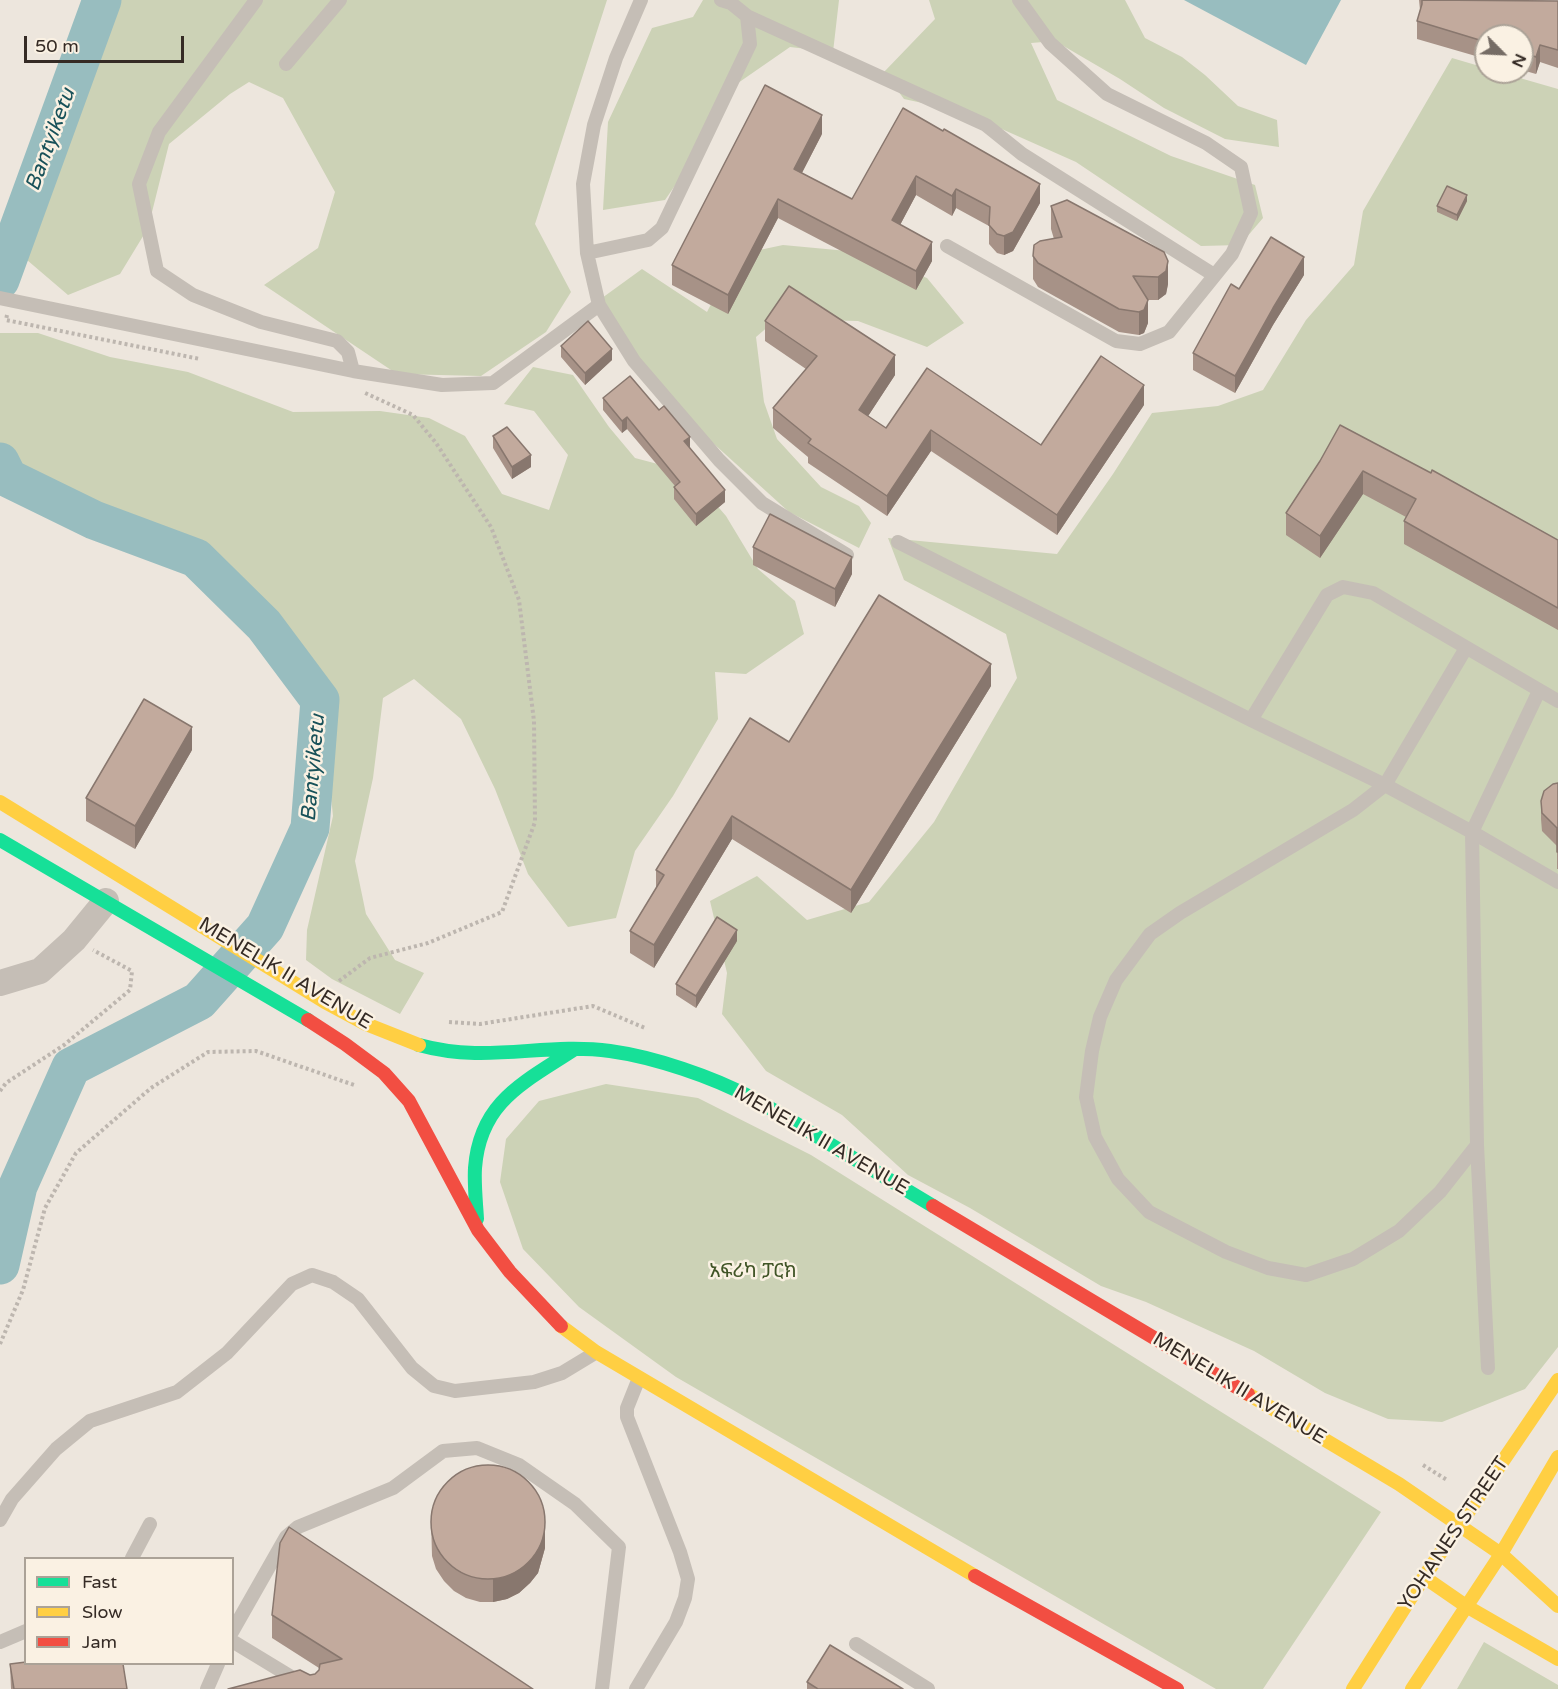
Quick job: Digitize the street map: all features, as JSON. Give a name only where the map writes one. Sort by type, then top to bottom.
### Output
[{"type":"main road","name":"MENELIK II AVENUE","points":[[0,802],[305,990],[354,1019],[388,1034],[435,1050],[478,1054],[577,1048],[635,1055],[751,1096],[1399,1484],[1501,1554],[1558,1606]]},
{"type":"main road","name":"MENELIK II AVENUE","points":[[0,840],[293,1011],[345,1044],[384,1073],[409,1101],[478,1230],[510,1272],[562,1327],[596,1352],[928,1549],[1177,1689]]},
{"type":"main road","points":[[478,1230],[474,1167],[484,1127],[494,1109],[513,1090],[577,1048]]},
{"type":"main road","name":"YOHANES STREET","points":[[1353,1689],[1424,1577],[1558,1380]]},
{"type":"main road","points":[[1412,1689],[1501,1554],[1558,1457]]},
{"type":"main road","points":[[1424,1577],[1466,1606],[1558,1659]]},
{"type":"street","points":[[0,983],[40,971],[112,905]]},
{"type":"lane","points":[[255,0],[159,132],[139,184],[158,271],[193,295],[251,318],[338,341],[348,352],[352,371]]},
{"type":"lane","points":[[286,64],[340,0]]},
{"type":"lane","points":[[641,0],[616,58],[594,125],[583,184],[587,253],[599,305],[634,360],[718,460],[762,503],[847,555]]},
{"type":"lane","points":[[722,0],[731,3],[747,16],[986,125],[1022,154],[1214,274]]},
{"type":"lane","points":[[946,246],[1116,341],[1140,344],[1169,332],[1232,254],[1251,213],[1241,167],[1206,143],[1107,94],[1050,43],[1019,0]]},
{"type":"lane","points":[[587,253],[648,240],[662,228],[750,44],[747,16]]},
{"type":"lane","points":[[5,299],[352,371],[442,385],[493,383],[599,305]]},
{"type":"lane","points":[[898,542],[1385,785],[1473,832],[1558,882]]},
{"type":"lane","points":[[1251,720],[1327,595],[1343,587],[1373,593],[1558,701]]},
{"type":"lane","points":[[1466,648],[1385,785],[1353,810],[1180,913],[1150,934],[1116,980],[1100,1017],[1092,1051],[1086,1097],[1095,1137],[1118,1179],[1149,1212],[1226,1252],[1268,1268],[1306,1275],[1353,1258],[1399,1231],[1440,1192],[1477,1145]]},
{"type":"lane","points":[[1488,1368],[1477,1145],[1473,832],[1539,691]]},
{"type":"lane","points":[[0,1520],[12,1499],[56,1449],[90,1421],[177,1392],[227,1353],[292,1284],[312,1275],[333,1282],[358,1299],[412,1368],[434,1386],[455,1391],[534,1382],[562,1373],[596,1352]]},
{"type":"lane","points":[[636,1689],[676,1622],[685,1598],[688,1579],[627,1417],[627,1408],[639,1378]]},
{"type":"lane","points":[[234,1628],[286,1537],[298,1527],[393,1488],[443,1450],[477,1448],[519,1465],[575,1504],[619,1547],[602,1689]]},
{"type":"lane","points":[[133,1557],[150,1524]]},
{"type":"lane","points":[[0,1642],[24,1632]]},
{"type":"lane","points":[[234,1642],[311,1689]]},
{"type":"lane","points":[[856,1644],[928,1689]]},
{"type":"lane","points":[[207,1689],[218,1665]]},
{"type":"path","points":[[5,299],[6,320],[205,360]]},
{"type":"path","points":[[331,987],[370,958],[428,943],[502,912],[535,822],[534,721],[519,600],[491,527],[436,443],[412,415],[368,393],[357,391]]},
{"type":"path","points":[[0,1091],[6,1083],[64,1045],[130,990],[132,971],[74,940]]},
{"type":"path","points":[[0,1344],[23,1290],[45,1208],[76,1153],[151,1088],[208,1052],[256,1051],[357,1086]]},
{"type":"green space","points":[[108,0],[607,0],[535,224],[571,292],[546,332],[481,376],[397,374],[264,285],[318,248],[335,192],[283,98],[249,82],[230,94],[169,144],[148,228],[120,274],[68,295],[20,254],[42,190],[64,92]]},
{"type":"green space","points":[[703,0],[839,0],[833,52],[790,47],[738,83],[696,155],[665,200],[603,210],[608,122],[652,28],[693,17]]},
{"type":"green space","points":[[929,0],[1125,0],[1145,38],[1182,57],[1238,106],[1277,120],[1279,147],[1225,139],[1164,108],[1055,41],[1031,43],[1057,100],[1171,156],[1255,185],[1263,218],[1240,245],[1201,246],[1076,162],[1004,130],[941,107],[904,99],[884,72],[935,19]]},
{"type":"green space","points":[[1452,58],[1474,64],[1474,84],[1534,84],[1534,82],[1558,89],[1558,1347],[1525,1389],[1442,1422],[1388,1419],[1325,1393],[1254,1351],[1146,1302],[1101,1286],[970,1208],[908,1175],[842,1115],[766,1071],[722,1014],[727,973],[710,901],[757,876],[807,920],[869,902],[934,822],[1017,678],[1006,634],[904,580],[888,538],[1057,554],[1152,413],[1218,406],[1263,390],[1306,320],[1354,265],[1363,211]]},
{"type":"green space","points":[[783,245],[858,252],[927,278],[964,323],[927,347],[858,321],[777,319],[756,337],[764,402],[777,439],[821,487],[859,506],[871,523],[859,548],[789,512],[681,414],[638,360],[602,298],[642,269],[707,312],[736,255]]},
{"type":"green space","points":[[0,333],[38,333],[110,357],[188,372],[293,412],[380,411],[429,418],[465,436],[502,494],[549,510],[568,455],[534,411],[504,404],[533,367],[573,375],[609,427],[635,458],[688,472],[726,516],[758,569],[795,601],[804,634],[746,674],[715,672],[718,719],[673,796],[635,851],[616,918],[568,927],[528,874],[495,789],[461,719],[414,679],[383,698],[373,778],[355,861],[366,914],[395,960],[424,973],[400,1014],[332,979],[306,960],[307,930],[333,816],[324,728],[293,650],[222,588],[145,554],[79,517],[0,461]]},
{"type":"green space","name":"አፍሪካ ፓርክ","points":[[606,1084],[698,1098],[811,1155],[1381,1512],[1263,1689],[1216,1689],[676,1377],[579,1307],[523,1249],[500,1182],[506,1139],[539,1101]]},
{"type":"green space","points":[[1484,1642],[1558,1685],[1558,1689],[1457,1689]]},
{"type":"water","points":[[1184,0],[1341,0],[1306,65]]},
{"type":"building","points":[[1422,0],[1558,1],[1558,50],[1540,45],[1536,57],[1534,56],[1534,24],[1474,24],[1474,38],[1417,21]]},
{"type":"building","points":[[765,85],[822,115],[794,169],[852,199],[903,108],[1040,184],[1013,232],[1004,236],[997,234],[989,225],[990,207],[956,189],[952,196],[916,176],[892,220],[932,242],[916,271],[778,199],[728,295],[672,265]]},
{"type":"building","points":[[1447,186],[1467,195],[1457,215],[1437,206]]},
{"type":"building","points":[[1067,200],[1164,252],[1168,261],[1166,271],[1158,277],[1133,276],[1148,300],[1144,310],[1139,312],[1119,309],[1038,263],[1033,256],[1034,245],[1040,241],[1062,237],[1051,206]]},
{"type":"building","points":[[1271,237],[1304,257],[1235,376],[1193,353],[1231,284],[1239,289]]},
{"type":"building","points":[[789,286],[895,355],[859,410],[886,428],[927,368],[1041,445],[1101,356],[1144,385],[1057,515],[931,430],[887,496],[808,443],[811,439],[773,408],[817,356],[765,321]]},
{"type":"building","points":[[588,321],[612,349],[585,373],[561,346]]},
{"type":"building","points":[[630,376],[659,410],[664,406],[690,437],[684,441],[725,490],[696,514],[674,487],[680,482],[627,417],[622,421],[603,398]]},
{"type":"building","points":[[1340,425],[1431,473],[1432,470],[1558,540],[1558,608],[1404,521],[1416,499],[1363,471],[1320,536],[1286,513]]},
{"type":"building","points":[[507,427],[531,455],[512,467],[493,436]]},
{"type":"building","points":[[770,514],[852,557],[835,589],[753,547]]},
{"type":"building","points":[[879,595],[991,664],[851,890],[732,816],[654,945],[630,931],[664,875],[656,870],[750,718],[789,742]]},
{"type":"building","points":[[144,699],[192,727],[135,826],[86,798]]},
{"type":"building","points":[[1558,783],[1557,852],[1557,828],[1542,813],[1541,801],[1544,791]]},
{"type":"building","points":[[717,917],[737,930],[696,996],[676,984]]},
{"type":"building","points":[[488,1465],[510,1469],[528,1482],[541,1500],[545,1522],[541,1544],[528,1562],[510,1575],[488,1579],[466,1575],[448,1562],[435,1544],[431,1522],[435,1500],[448,1482],[466,1469]]},
{"type":"building","points":[[289,1527],[533,1689],[228,1689],[300,1670],[310,1675],[315,1674],[320,1664],[342,1659],[272,1615],[280,1543]]},
{"type":"building","points":[[830,1645],[903,1689],[818,1689],[807,1682]]},
{"type":"building","points":[[24,1662],[24,1665],[123,1665],[127,1689],[14,1689],[10,1664]]},
{"type":"waterway","name":"Bantyiketu","points":[[0,280],[102,0]]},
{"type":"waterway","name":"Bantyiketu","points":[[0,462],[8,478],[94,520],[196,558],[264,625],[320,700],[310,828],[265,927],[199,1001],[71,1067],[18,1186],[0,1265]]},
{"type":"traffic: fast","points":[[0,840],[308,1020]]},
{"type":"traffic: fast","points":[[419,1045],[468,1053],[562,1049],[610,1051],[683,1069],[752,1098],[933,1206]]},
{"type":"traffic: fast","points":[[477,1219],[475,1168],[479,1145],[486,1126],[508,1096],[523,1083],[575,1049]]},
{"type":"traffic: slow","points":[[0,802],[325,1002],[366,1024],[419,1045]]},
{"type":"traffic: slow","points":[[561,1326],[596,1352],[975,1576]]},
{"type":"traffic: slow","points":[[1353,1689],[1424,1577],[1558,1380]]},
{"type":"traffic: slow","points":[[1248,1394],[1399,1484],[1501,1554],[1558,1606]]},
{"type":"traffic: slow","points":[[1412,1689],[1501,1554],[1558,1457]]},
{"type":"traffic: slow","points":[[1424,1577],[1466,1606],[1558,1659]]},
{"type":"traffic: jam","points":[[308,1020],[384,1073],[409,1101],[478,1230],[510,1272],[561,1326]]},
{"type":"traffic: jam","points":[[933,1206],[1248,1394]]},
{"type":"traffic: jam","points":[[975,1576],[1177,1689]]}]
